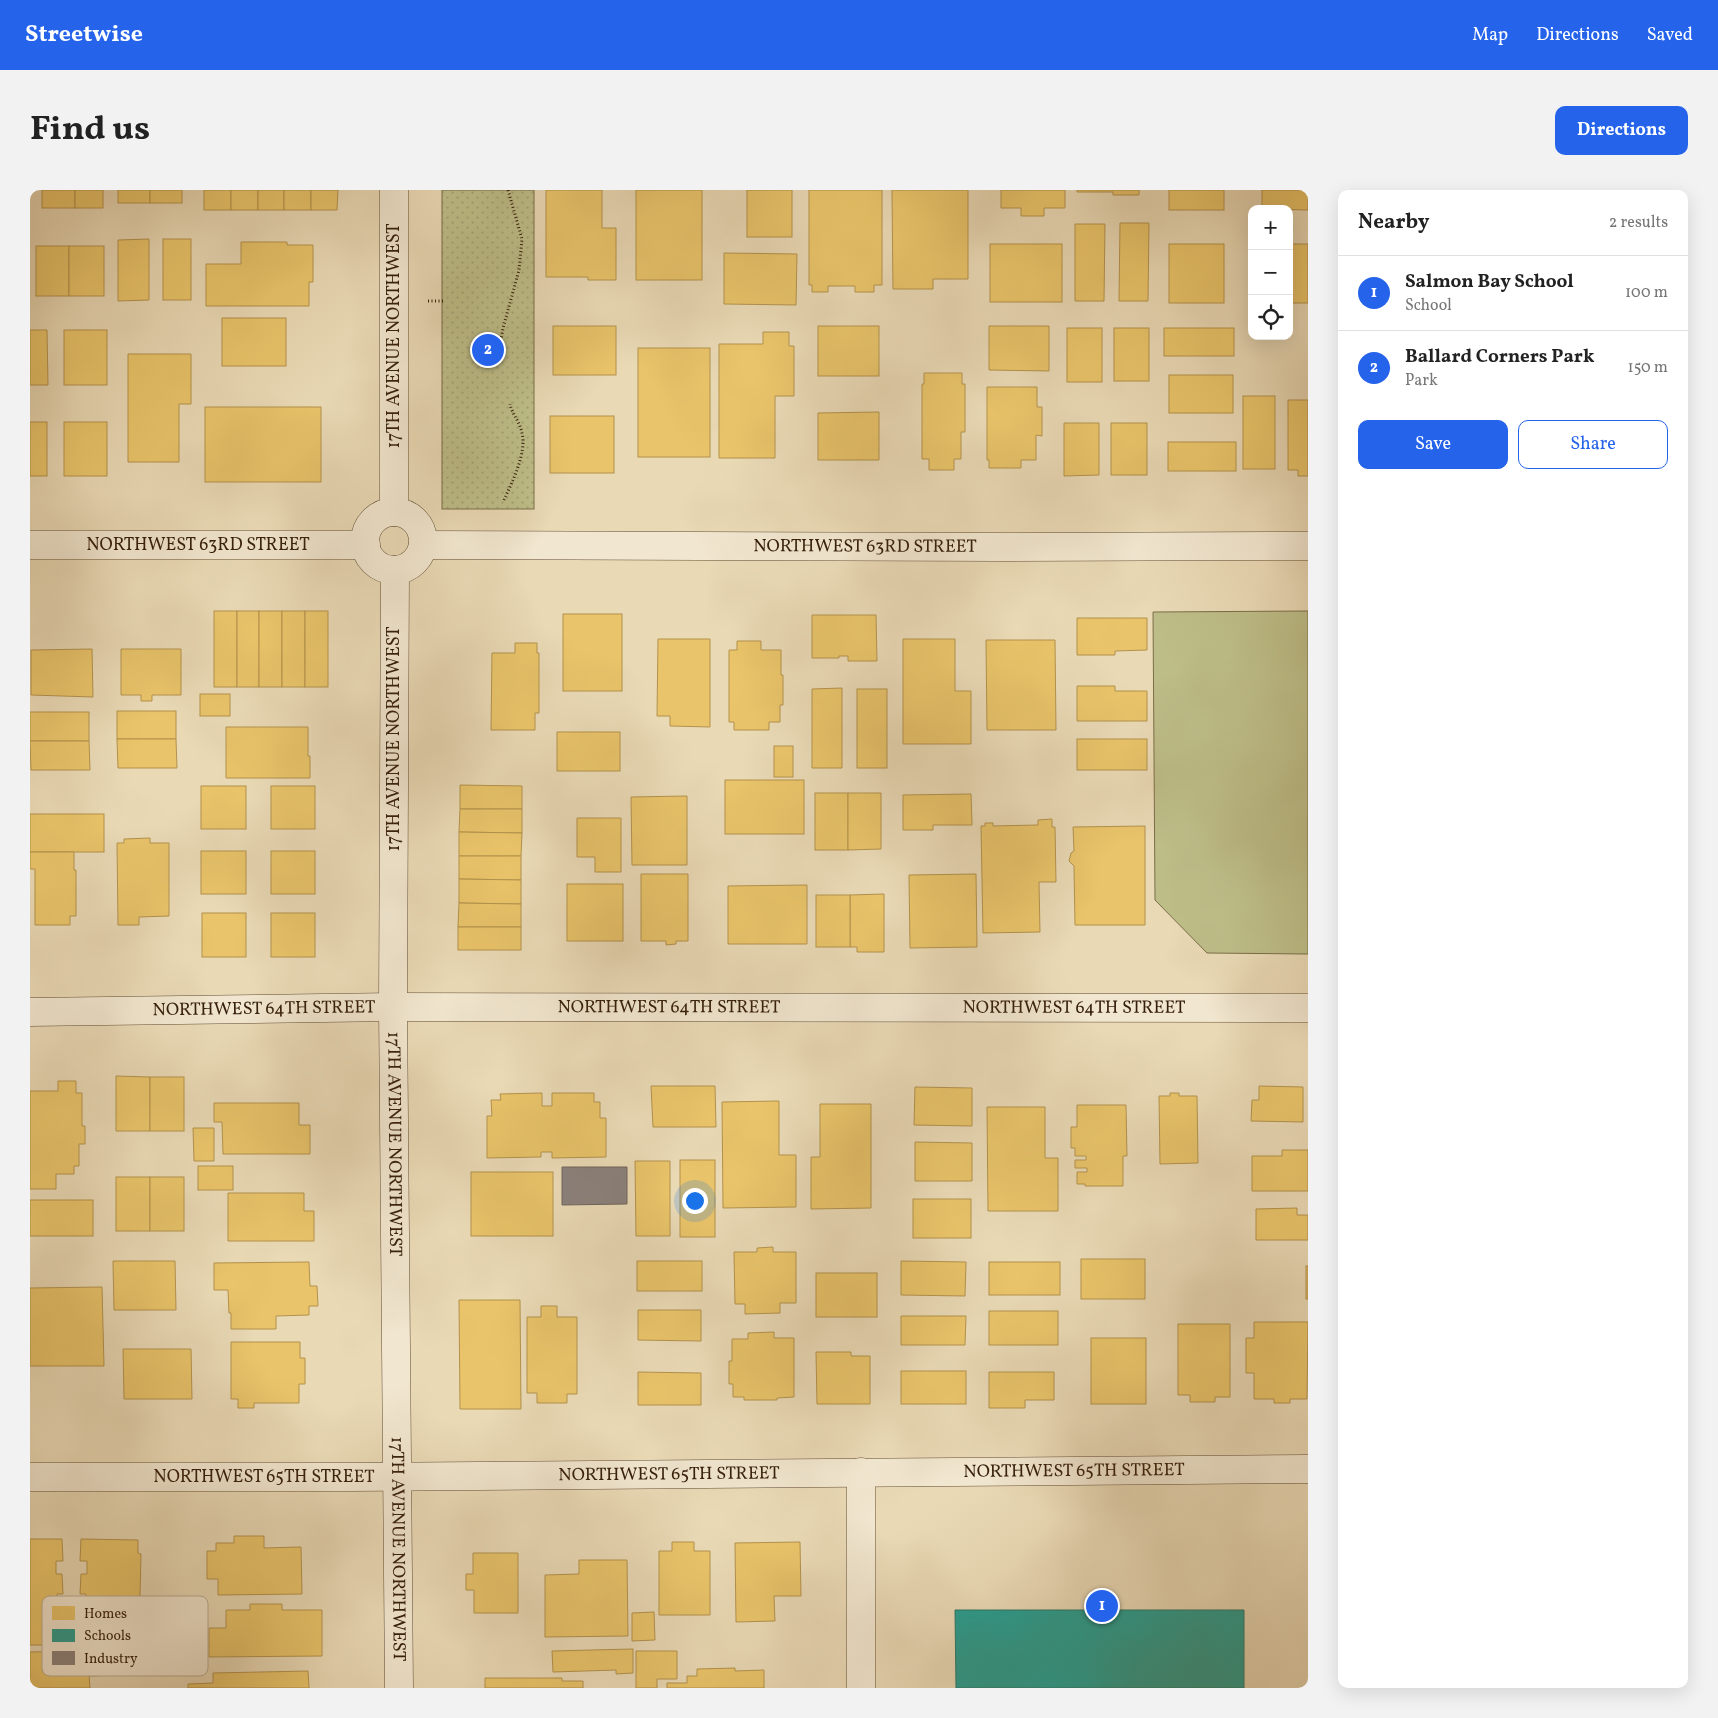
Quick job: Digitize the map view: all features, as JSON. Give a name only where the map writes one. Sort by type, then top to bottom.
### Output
[{"type":"street","name":"17TH AVENUE NORTHWEST","points":[[394,190],[394,512]]},
{"type":"street","points":[[394,512],[408,516],[415,522],[420,530],[423,545],[419,556],[413,563],[405,568],[395,570],[385,569],[369,557],[365,537],[368,528],[374,520],[382,515],[394,512]]},
{"type":"street","name":"NORTHWEST 63RD STREET","points":[[30,545],[366,545]]},
{"type":"street","name":"NORTHWEST 63RD STREET","points":[[423,545],[1308,546]]},
{"type":"street","name":"17TH AVENUE NORTHWEST","points":[[395,570],[393,1007],[398,1688]]},
{"type":"street","name":"NORTHWEST 64TH STREET","points":[[30,1012],[393,1007],[1308,1008]]},
{"type":"street","name":"NORTHWEST 65TH STREET","points":[[30,1477],[1308,1469]]},
{"type":"street","points":[[861,1472],[861,1688]]},
{"type":"path","points":[[499,351],[503,328],[519,270],[522,239],[508,190]]},
{"type":"path","points":[[504,500],[518,470],[523,436],[519,420],[510,404]]},
{"type":"green space","points":[[442,190],[534,190],[534,509],[442,509]]},
{"type":"green space","points":[[1308,611],[1308,954],[1207,953],[1155,900],[1153,612]]},
{"type":"building: Homes","points":[[42,190],[75,190],[75,208],[42,208]]},
{"type":"building: Homes","points":[[75,190],[103,190],[103,208],[75,208]]},
{"type":"building: Homes","points":[[118,190],[150,190],[150,203],[118,203]]},
{"type":"building: Homes","points":[[150,190],[182,190],[182,203],[150,203]]},
{"type":"building: Homes","points":[[204,190],[231,190],[231,210],[204,210]]},
{"type":"building: Homes","points":[[231,190],[258,190],[258,210],[231,210]]},
{"type":"building: Homes","points":[[258,190],[284,190],[284,210],[258,210]]},
{"type":"building: Homes","points":[[284,190],[311,190],[311,210],[284,210]]},
{"type":"building: Homes","points":[[311,190],[338,190],[337,210],[311,210]]},
{"type":"building: Homes","points":[[546,190],[602,190],[602,228],[616,228],[616,280],[588,280],[588,277],[546,277]]},
{"type":"building: Homes","points":[[636,190],[702,190],[702,280],[636,280]]},
{"type":"building: Homes","points":[[747,190],[792,190],[792,237],[747,237]]},
{"type":"building: Homes","points":[[809,190],[882,190],[882,285],[874,285],[874,292],[855,292],[855,286],[828,286],[828,292],[812,292],[812,285],[809,285]]},
{"type":"building: Homes","points":[[892,190],[968,190],[968,279],[933,279],[933,289],[893,289]]},
{"type":"building: Homes","points":[[1001,190],[1065,190],[1065,208],[1044,208],[1044,216],[1021,216],[1021,208],[1001,208]]},
{"type":"building: Homes","points":[[1077,190],[1139,190],[1139,195],[1113,195],[1113,192],[1077,192]]},
{"type":"building: Homes","points":[[1169,190],[1224,190],[1224,210],[1169,210]]},
{"type":"building: Homes","points":[[1262,190],[1308,190],[1308,210],[1293,210],[1293,205],[1262,205]]},
{"type":"building: Homes","points":[[1120,223],[1149,223],[1148,301],[1119,301]]},
{"type":"building: Homes","points":[[1075,224],[1105,224],[1104,301],[1075,301]]},
{"type":"building: Homes","points":[[149,239],[149,300],[118,301],[118,240]]},
{"type":"building: Homes","points":[[163,239],[191,239],[191,300],[163,300]]},
{"type":"building: Homes","points":[[241,242],[287,242],[287,245],[313,245],[313,282],[309,282],[309,306],[206,306],[206,264],[241,264]]},
{"type":"building: Homes","points":[[990,244],[1062,244],[1062,302],[990,302]]},
{"type":"building: Homes","points":[[1169,244],[1224,244],[1224,303],[1169,303]]},
{"type":"building: Homes","points":[[1293,244],[1308,244],[1308,303],[1293,303]]},
{"type":"building: Homes","points":[[36,246],[69,246],[69,296],[36,296]]},
{"type":"building: Homes","points":[[69,246],[104,246],[104,296],[69,296]]},
{"type":"building: Homes","points":[[724,253],[797,254],[796,305],[724,304]]},
{"type":"building: Homes","points":[[222,318],[286,318],[286,366],[222,366]]},
{"type":"building: Homes","points":[[553,326],[616,326],[616,375],[553,375]]},
{"type":"building: Homes","points":[[818,326],[879,326],[879,376],[818,376]]},
{"type":"building: Homes","points":[[989,326],[1049,326],[1049,371],[989,370]]},
{"type":"building: Homes","points":[[1067,328],[1102,328],[1102,382],[1067,382]]},
{"type":"building: Homes","points":[[1114,328],[1149,328],[1149,381],[1114,381]]},
{"type":"building: Homes","points":[[1164,328],[1234,328],[1234,356],[1164,356]]},
{"type":"building: Homes","points":[[30,330],[47,330],[48,385],[30,385]]},
{"type":"building: Homes","points":[[64,330],[107,330],[107,385],[64,385]]},
{"type":"building: Homes","points":[[763,332],[789,332],[789,346],[794,346],[794,396],[775,396],[775,458],[719,458],[719,344],[763,344]]},
{"type":"building: Homes","points":[[638,348],[710,348],[710,457],[638,457]]},
{"type":"building: Homes","points":[[128,354],[191,354],[191,404],[179,404],[179,462],[128,462]]},
{"type":"building: Homes","points":[[924,373],[962,373],[962,384],[965,384],[965,432],[961,432],[961,459],[954,459],[954,470],[929,470],[929,459],[922,459],[922,384],[924,384]]},
{"type":"building: Homes","points":[[1169,375],[1233,375],[1233,413],[1169,413]]},
{"type":"building: Homes","points":[[987,387],[1037,387],[1037,407],[1042,407],[1042,436],[1036,435],[1036,460],[1021,460],[1021,468],[989,468],[989,460],[987,460]]},
{"type":"building: Homes","points":[[1243,396],[1275,396],[1275,469],[1243,469]]},
{"type":"building: Homes","points":[[1288,400],[1308,400],[1308,476],[1298,476],[1298,470],[1288,470]]},
{"type":"building: Homes","points":[[205,407],[321,407],[321,482],[205,482]]},
{"type":"building: Homes","points":[[879,412],[879,460],[818,460],[818,413]]},
{"type":"building: Homes","points":[[550,416],[614,416],[614,473],[550,473]]},
{"type":"building: Homes","points":[[30,422],[47,422],[47,476],[30,476]]},
{"type":"building: Homes","points":[[64,422],[107,422],[107,476],[64,476]]},
{"type":"building: Homes","points":[[1064,423],[1099,423],[1099,475],[1064,476]]},
{"type":"building: Homes","points":[[1111,423],[1147,423],[1147,475],[1111,475]]},
{"type":"building: Homes","points":[[1168,442],[1236,442],[1236,471],[1168,471]]},
{"type":"building: Homes","points":[[214,611],[237,611],[237,687],[214,687]]},
{"type":"building: Homes","points":[[237,611],[259,611],[259,687],[237,687]]},
{"type":"building: Homes","points":[[259,611],[282,611],[282,687],[259,687]]},
{"type":"building: Homes","points":[[282,611],[305,611],[305,687],[282,687]]},
{"type":"building: Homes","points":[[305,611],[328,611],[328,687],[305,687]]},
{"type":"building: Homes","points":[[563,614],[622,614],[622,691],[563,691]]},
{"type":"building: Homes","points":[[812,615],[876,615],[877,661],[848,661],[848,656],[812,658]]},
{"type":"building: Homes","points":[[1077,618],[1147,618],[1147,650],[1115,651],[1115,655],[1077,655]]},
{"type":"building: Homes","points":[[658,639],[710,639],[710,727],[670,726],[670,716],[657,716]]},
{"type":"building: Homes","points":[[903,639],[955,639],[955,691],[971,691],[971,744],[903,744]]},
{"type":"building: Homes","points":[[986,640],[1055,640],[1056,730],[987,730]]},
{"type":"building: Homes","points":[[737,641],[761,641],[761,650],[781,650],[783,705],[780,705],[780,722],[769,722],[769,730],[734,730],[734,722],[729,722],[729,650],[737,650]]},
{"type":"building: Homes","points":[[515,643],[537,643],[537,653],[539,653],[539,713],[535,713],[535,730],[491,730],[492,653],[515,653]]},
{"type":"building: Homes","points":[[92,649],[93,697],[31,695],[31,650]]},
{"type":"building: Homes","points":[[121,649],[181,649],[181,695],[152,695],[152,701],[141,701],[141,695],[121,695]]},
{"type":"building: Homes","points":[[1077,686],[1115,686],[1115,691],[1147,691],[1147,721],[1077,721]]},
{"type":"building: Homes","points":[[842,688],[842,768],[812,768],[812,689]]},
{"type":"building: Homes","points":[[857,689],[887,689],[887,768],[857,768]]},
{"type":"building: Homes","points":[[200,694],[230,694],[230,716],[200,716]]},
{"type":"building: Homes","points":[[117,711],[176,711],[176,739],[117,739]]},
{"type":"building: Homes","points":[[30,712],[89,712],[89,741],[30,741]]},
{"type":"building: Homes","points":[[226,727],[308,727],[310,778],[226,778]]},
{"type":"building: Homes","points":[[557,732],[620,732],[620,771],[557,771]]},
{"type":"building: Homes","points":[[117,739],[176,739],[177,768],[118,768]]},
{"type":"building: Homes","points":[[1077,739],[1147,739],[1147,770],[1077,770]]},
{"type":"building: Homes","points":[[30,741],[89,741],[90,770],[31,770]]},
{"type":"building: Homes","points":[[774,746],[793,746],[793,777],[774,777]]},
{"type":"building: Homes","points":[[725,780],[804,780],[804,834],[725,834]]},
{"type":"building: Homes","points":[[460,785],[522,786],[522,809],[460,809]]},
{"type":"building: Homes","points":[[201,786],[246,786],[246,829],[201,829]]},
{"type":"building: Homes","points":[[271,786],[315,786],[315,829],[271,829]]},
{"type":"building: Homes","points":[[815,793],[848,793],[848,850],[815,850]]},
{"type":"building: Homes","points":[[848,793],[881,793],[881,849],[848,850]]},
{"type":"building: Homes","points":[[971,794],[972,825],[933,825],[933,830],[903,830],[903,795]]},
{"type":"building: Homes","points":[[687,796],[687,865],[632,865],[631,797]]},
{"type":"building: Homes","points":[[460,809],[522,809],[522,833],[459,832]]},
{"type":"building: Homes","points":[[30,814],[104,814],[104,852],[30,852]]},
{"type":"building: Homes","points":[[577,818],[621,818],[621,872],[595,872],[595,857],[577,857]]},
{"type":"building: Homes","points":[[1052,819],[1052,827],[1055,827],[1056,882],[1039,882],[1040,932],[983,933],[981,826],[985,826],[985,823],[993,823],[993,826],[1038,825],[1038,820]]},
{"type":"building: Homes","points":[[1145,826],[1145,925],[1075,925],[1074,866],[1069,861],[1071,853],[1074,851],[1073,827]]},
{"type":"building: Homes","points":[[459,832],[522,833],[521,856],[459,856]]},
{"type":"building: Homes","points":[[150,838],[150,843],[169,843],[169,916],[139,917],[139,925],[118,925],[117,843],[124,843],[124,839]]},
{"type":"building: Homes","points":[[201,851],[246,851],[246,894],[201,894]]},
{"type":"building: Homes","points":[[271,851],[315,851],[315,894],[271,894]]},
{"type":"building: Homes","points":[[30,852],[74,852],[76,916],[70,916],[70,925],[35,925],[35,869],[30,869]]},
{"type":"building: Homes","points":[[459,856],[521,856],[521,880],[459,879]]},
{"type":"building: Homes","points":[[641,874],[688,874],[688,941],[676,941],[676,944],[666,945],[666,941],[641,941]]},
{"type":"building: Homes","points":[[976,874],[977,947],[910,948],[909,875]]},
{"type":"building: Homes","points":[[459,879],[521,880],[521,904],[459,903]]},
{"type":"building: Homes","points":[[567,884],[623,884],[623,941],[567,941]]},
{"type":"building: Homes","points":[[807,885],[807,944],[728,944],[728,886]]},
{"type":"building: Homes","points":[[884,894],[884,952],[857,952],[857,947],[850,947],[850,895]]},
{"type":"building: Homes","points":[[816,895],[850,895],[850,947],[816,947]]},
{"type":"building: Homes","points":[[459,903],[521,904],[521,927],[458,927]]},
{"type":"building: Homes","points":[[202,913],[246,913],[246,957],[202,957]]},
{"type":"building: Homes","points":[[271,913],[315,913],[315,957],[271,957]]},
{"type":"building: Homes","points":[[458,927],[521,927],[521,950],[458,950]]},
{"type":"building: Homes","points":[[116,1076],[150,1077],[150,1131],[116,1131]]},
{"type":"building: Homes","points":[[150,1077],[184,1077],[184,1131],[150,1131]]},
{"type":"building: Homes","points":[[58,1081],[76,1081],[76,1093],[82,1093],[82,1126],[85,1126],[85,1144],[79,1144],[79,1166],[74,1166],[74,1174],[56,1174],[56,1189],[30,1189],[30,1091],[58,1091]]},
{"type":"building: Homes","points":[[651,1086],[715,1086],[716,1127],[653,1127]]},
{"type":"building: Homes","points":[[1259,1086],[1303,1087],[1303,1122],[1251,1121],[1252,1100],[1259,1100]]},
{"type":"building: Homes","points":[[915,1087],[972,1088],[972,1126],[914,1125]]},
{"type":"building: Homes","points":[[542,1093],[542,1106],[552,1106],[552,1093],[594,1093],[594,1102],[600,1102],[600,1118],[606,1118],[606,1157],[552,1158],[552,1152],[541,1152],[541,1157],[487,1158],[487,1116],[492,1116],[491,1100],[501,1100],[500,1094]]},
{"type":"building: Homes","points":[[1170,1093],[1179,1093],[1179,1096],[1197,1096],[1198,1163],[1160,1164],[1159,1096],[1170,1096]]},
{"type":"building: Homes","points":[[779,1101],[779,1155],[796,1155],[796,1207],[723,1208],[722,1102]]},
{"type":"building: Homes","points":[[214,1103],[299,1103],[299,1125],[310,1125],[310,1154],[223,1154],[222,1122],[214,1122]]},
{"type":"building: Homes","points":[[820,1104],[871,1104],[871,1208],[811,1209],[811,1157],[820,1157]]},
{"type":"building: Homes","points":[[1077,1105],[1126,1105],[1127,1156],[1123,1156],[1123,1186],[1085,1186],[1085,1184],[1077,1184],[1077,1172],[1087,1172],[1087,1168],[1075,1168],[1075,1160],[1086,1160],[1086,1156],[1075,1156],[1075,1148],[1071,1148],[1071,1127],[1077,1127]]},
{"type":"building: Homes","points":[[987,1107],[1045,1107],[1045,1158],[1058,1158],[1058,1211],[988,1211]]},
{"type":"building: Homes","points":[[193,1128],[214,1128],[214,1161],[194,1161]]},
{"type":"building: Homes","points":[[915,1142],[972,1143],[972,1181],[915,1181]]},
{"type":"building: Homes","points":[[1282,1150],[1308,1150],[1308,1191],[1252,1191],[1252,1156],[1282,1156]]},
{"type":"building: Homes","points":[[680,1160],[715,1160],[715,1237],[680,1237]]},
{"type":"building: Homes","points":[[635,1161],[670,1161],[670,1236],[636,1236]]},
{"type":"building: Homes","points":[[198,1166],[233,1166],[233,1190],[198,1190]]},
{"type":"building: Homes","points":[[471,1172],[553,1172],[553,1236],[471,1236]]},
{"type":"building: Homes","points":[[116,1177],[150,1177],[150,1231],[116,1231]]},
{"type":"building: Homes","points":[[150,1177],[184,1177],[184,1231],[150,1231]]},
{"type":"building: Homes","points":[[228,1193],[304,1193],[304,1211],[314,1211],[314,1241],[228,1241]]},
{"type":"building: Homes","points":[[913,1199],[971,1199],[971,1238],[913,1238]]},
{"type":"building: Homes","points":[[30,1200],[93,1200],[93,1236],[30,1236]]},
{"type":"building: Homes","points":[[1297,1208],[1297,1215],[1308,1215],[1308,1240],[1256,1240],[1256,1209]]},
{"type":"building: Homes","points":[[773,1247],[773,1252],[796,1252],[796,1303],[780,1303],[780,1313],[745,1314],[745,1304],[735,1304],[734,1252],[757,1252],[757,1248]]},
{"type":"building: Homes","points":[[1081,1259],[1145,1259],[1145,1299],[1081,1299]]},
{"type":"building: Homes","points":[[113,1261],[175,1261],[176,1310],[114,1310]]},
{"type":"building: Homes","points":[[637,1261],[702,1261],[702,1291],[637,1291]]},
{"type":"building: Homes","points":[[901,1261],[966,1262],[965,1296],[901,1295]]},
{"type":"building: Homes","points":[[309,1262],[310,1286],[317,1286],[318,1306],[309,1306],[309,1315],[276,1316],[276,1329],[231,1329],[228,1290],[214,1290],[214,1263]]},
{"type":"building: Homes","points":[[989,1262],[1060,1262],[1060,1295],[989,1295]]},
{"type":"building: Homes","points":[[1306,1266],[1308,1266],[1308,1299],[1306,1299]]},
{"type":"building: Homes","points":[[816,1273],[877,1273],[877,1317],[816,1317]]},
{"type":"building: Homes","points":[[102,1287],[104,1366],[30,1366],[30,1288]]},
{"type":"building: Homes","points":[[459,1300],[520,1300],[521,1409],[460,1409]]},
{"type":"building: Homes","points":[[541,1306],[557,1306],[557,1317],[577,1317],[577,1394],[567,1394],[567,1403],[537,1403],[537,1393],[527,1393],[527,1317],[541,1317]]},
{"type":"building: Homes","points":[[638,1310],[701,1310],[701,1341],[638,1340]]},
{"type":"building: Homes","points":[[989,1311],[1058,1311],[1058,1345],[989,1345]]},
{"type":"building: Homes","points":[[901,1316],[966,1316],[965,1345],[901,1345]]},
{"type":"building: Homes","points":[[1254,1322],[1308,1322],[1307,1399],[1290,1399],[1290,1403],[1274,1403],[1274,1399],[1254,1399],[1254,1373],[1246,1373],[1246,1338],[1254,1338]]},
{"type":"building: Homes","points":[[1178,1324],[1230,1324],[1230,1397],[1215,1397],[1215,1402],[1190,1402],[1190,1395],[1178,1395]]},
{"type":"building: Homes","points":[[774,1332],[774,1338],[794,1338],[794,1397],[777,1398],[777,1400],[744,1400],[744,1397],[733,1397],[733,1384],[729,1384],[729,1361],[732,1361],[732,1339],[748,1339],[748,1333]]},
{"type":"building: Homes","points":[[1091,1338],[1146,1338],[1146,1404],[1091,1404]]},
{"type":"building: Homes","points":[[231,1342],[300,1342],[300,1358],[305,1358],[305,1384],[299,1384],[299,1403],[254,1403],[254,1408],[238,1408],[238,1399],[231,1399]]},
{"type":"building: Homes","points":[[123,1349],[191,1349],[192,1399],[124,1399]]},
{"type":"building: Homes","points":[[816,1352],[851,1352],[851,1356],[870,1356],[870,1404],[817,1404]]},
{"type":"building: Homes","points":[[901,1371],[966,1371],[966,1404],[901,1404]]},
{"type":"building: Homes","points":[[638,1372],[701,1373],[701,1405],[638,1405]]},
{"type":"building: Homes","points":[[989,1372],[1054,1372],[1054,1400],[1025,1400],[1025,1408],[989,1408]]},
{"type":"building: Homes","points":[[234,1536],[264,1536],[264,1548],[301,1547],[302,1594],[218,1595],[218,1579],[207,1579],[207,1551],[216,1551],[216,1543],[234,1543]]},
{"type":"building: Homes","points":[[30,1539],[62,1539],[63,1561],[56,1561],[56,1574],[62,1574],[63,1594],[42,1596],[42,1645],[30,1645]]},
{"type":"building: Homes","points":[[81,1539],[138,1540],[138,1553],[141,1554],[140,1596],[86,1596],[86,1594],[80,1594],[81,1574],[87,1574],[87,1561],[80,1561]]},
{"type":"building: Homes","points":[[672,1542],[694,1542],[694,1551],[710,1551],[710,1615],[659,1615],[659,1551],[672,1551]]},
{"type":"building: Homes","points":[[800,1542],[801,1596],[774,1596],[775,1621],[736,1622],[735,1543]]},
{"type":"building: Homes","points":[[473,1553],[518,1553],[518,1613],[474,1613],[474,1590],[466,1590],[466,1574],[473,1574]]},
{"type":"building: Homes","points":[[579,1560],[627,1560],[628,1636],[545,1637],[545,1575],[579,1574]]},
{"type":"building: Homes","points":[[250,1604],[282,1604],[282,1610],[322,1610],[322,1656],[209,1657],[209,1628],[226,1628],[226,1610],[250,1610]]},
{"type":"building: Homes","points":[[654,1612],[655,1640],[632,1641],[632,1613]]},
{"type":"building: Homes","points":[[633,1649],[633,1673],[616,1674],[616,1670],[553,1672],[552,1651]]},
{"type":"building: Homes","points":[[636,1651],[677,1651],[677,1679],[657,1679],[657,1688],[636,1688]]},
{"type":"building: Homes","points":[[30,1652],[42,1652],[42,1676],[89,1676],[90,1688],[30,1688]]},
{"type":"building: Homes","points":[[735,1668],[735,1671],[764,1670],[764,1688],[667,1688],[667,1683],[687,1683],[687,1676],[697,1676],[697,1669]]},
{"type":"building: Homes","points":[[308,1671],[309,1688],[188,1688],[188,1684],[213,1683],[213,1673]]},
{"type":"building: Homes","points":[[485,1678],[562,1678],[562,1681],[583,1681],[583,1688],[485,1688]]},
{"type":"building: Schools","points":[[955,1610],[1244,1610],[1244,1688],[956,1688]]},
{"type":"building: Industry","points":[[562,1167],[627,1167],[627,1204],[562,1205]]},
{"type":"place","name":"Ballard Corners Park","points":[[488,350]]},
{"type":"place","name":"Salmon Bay School","points":[[1102,1606]]}]
